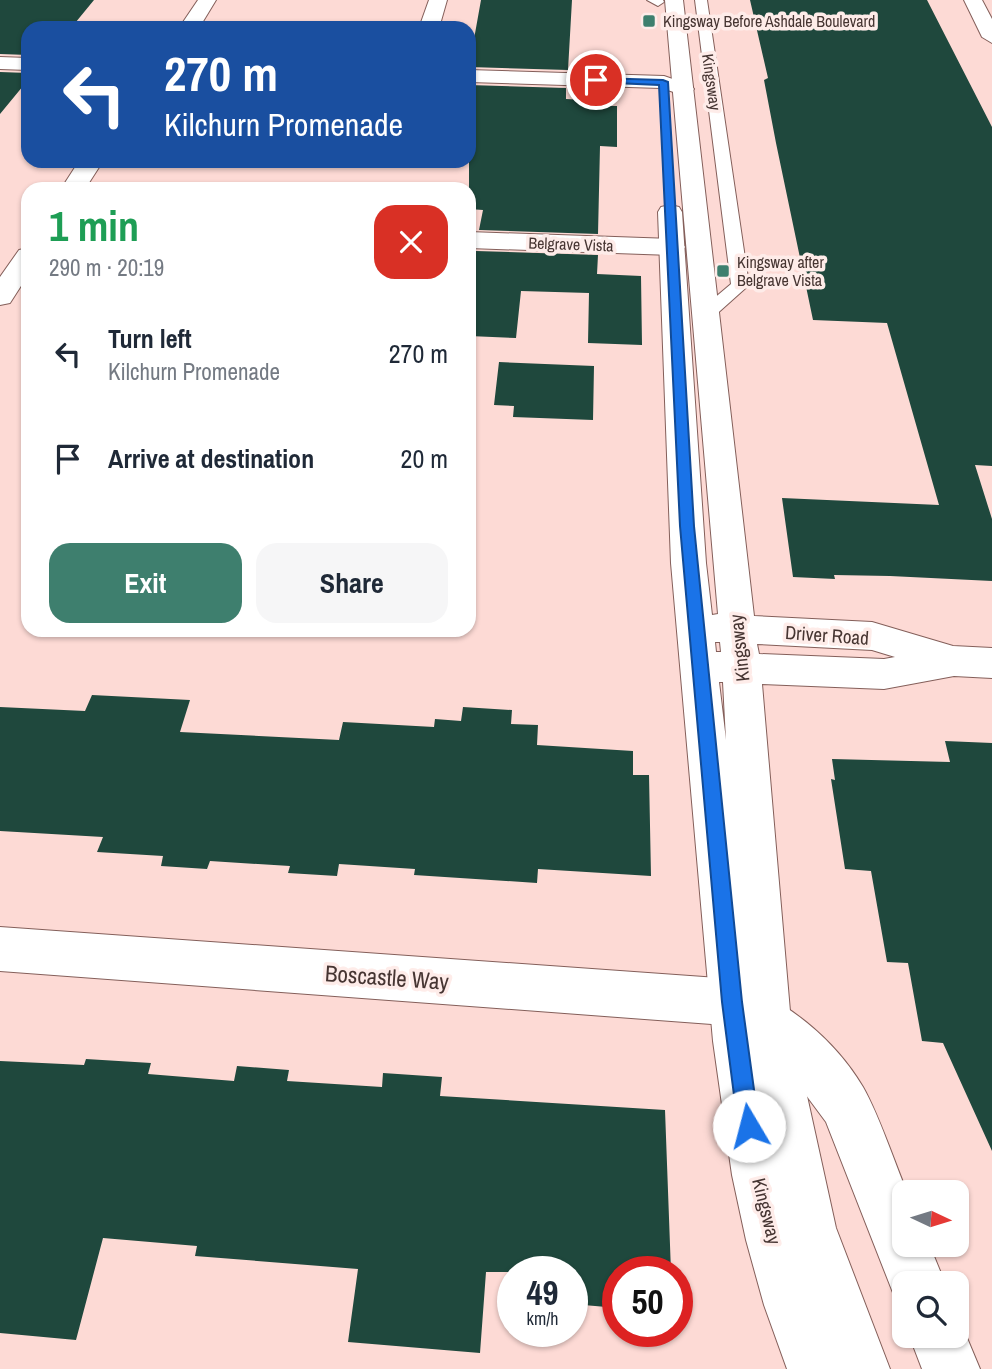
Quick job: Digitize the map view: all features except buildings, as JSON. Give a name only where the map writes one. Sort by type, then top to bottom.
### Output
[{"type":"main road","points":[[194,21],[207,0]]},
{"type":"main road","points":[[431,21],[438,0]]},
{"type":"main road","points":[[973,0],[992,37]]},
{"type":"main road","name":"Kingsway","points":[[661,1],[705,315],[741,667],[752,1150],[775,1243],[805,1342],[816,1369]]},
{"type":"main road","points":[[0,62],[21,64]]},
{"type":"main road","points":[[476,76],[673,86]]},
{"type":"main road","name":"Kingsway","points":[[673,86],[672,247],[687,526],[700,667],[750,1013],[809,1228],[861,1369]]},
{"type":"main road","name":"Belgrave Vista","points":[[476,240],[672,247]]},
{"type":"main road","points":[[0,297],[21,266]]},
{"type":"main road","name":"Driver Road","points":[[697,628],[872,636],[954,661]]},
{"type":"main road","name":"Driver Road","points":[[700,667],[884,674],[954,661],[992,663]]},
{"type":"main road","name":"Boscastle Way","points":[[0,949],[750,1013]]},
{"type":"main road","points":[[750,1013],[797,1042],[845,1105],[912,1271]]},
{"type":"main road","points":[[943,1348],[951,1369]]},
{"type":"lane","name":"Kingsway","points":[[701,0],[740,285],[705,315]]},
{"type":"place","name":"Kingsway Before Ashdale Boulevard","points":[[649,21]]},
{"type":"place","name":"Kingsway after Belgrave Vista","points":[[723,271]]},
{"type":"route","points":[[596,80],[663,82],[687,526],[732,1002],[749,1126]]}]
